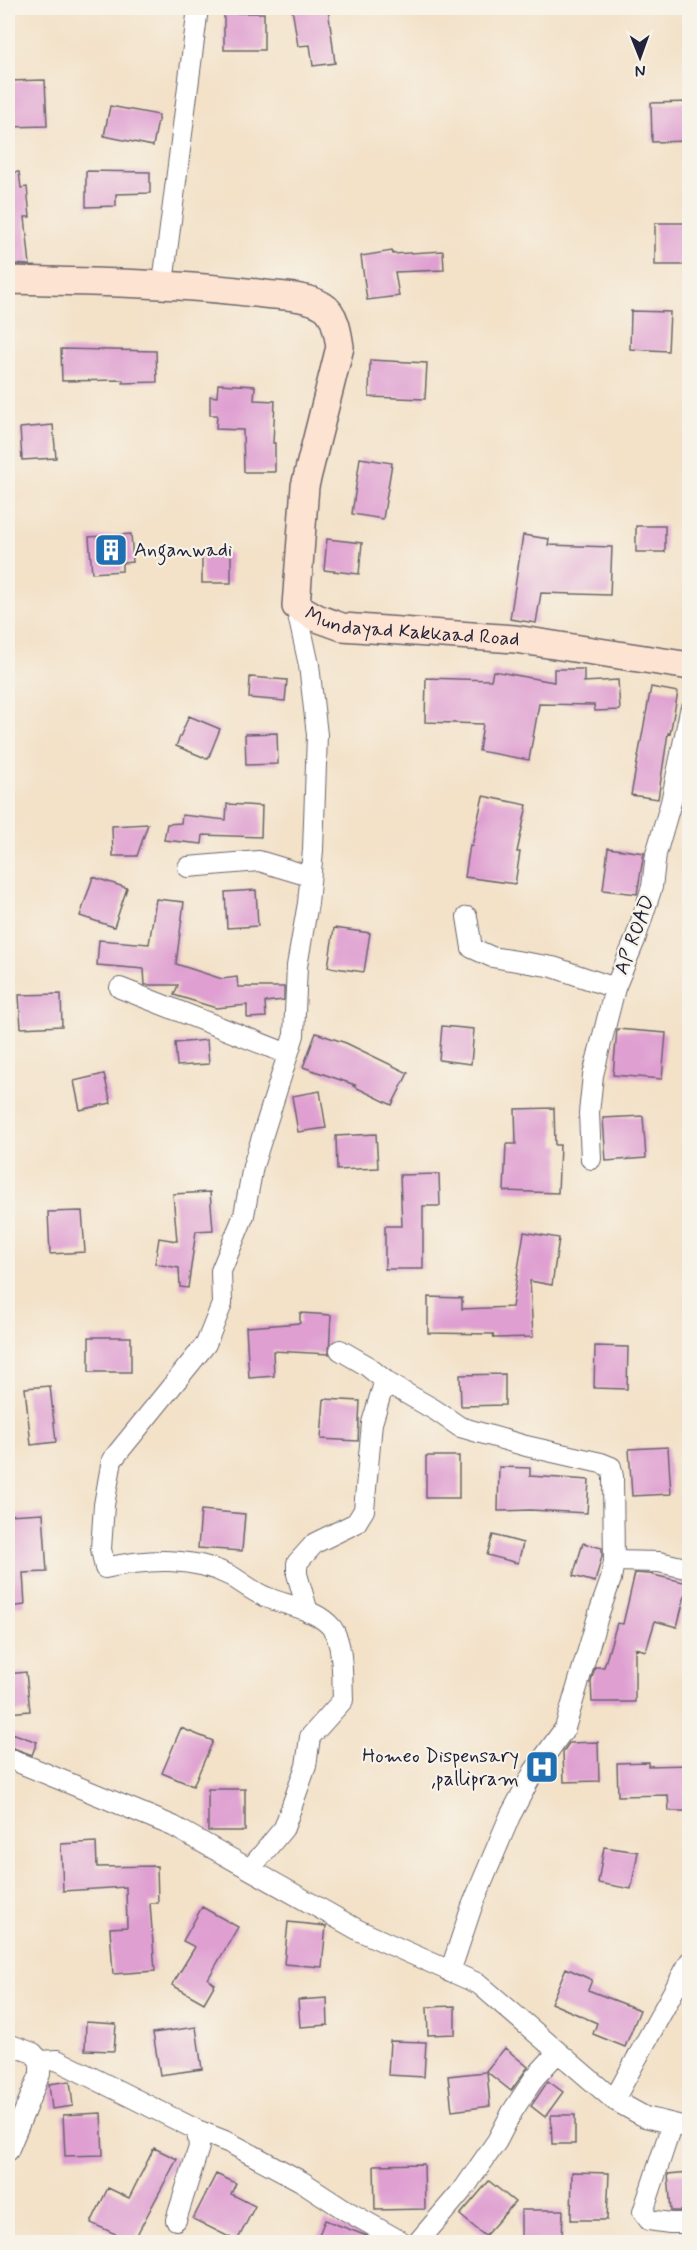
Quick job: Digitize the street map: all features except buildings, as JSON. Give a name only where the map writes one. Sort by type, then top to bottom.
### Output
[{"type":"main road","name":"Mundayad Kakkaad Road","points":[[8,280],[163,283],[214,287],[300,298],[324,306],[337,325],[340,346],[305,486],[296,606],[317,618],[342,627],[515,639],[690,666]]},
{"type":"street","points":[[163,283],[198,8]]},
{"type":"street","points":[[250,1869],[284,1828],[306,1766],[310,1737],[343,1700],[341,1653],[332,1629],[316,1616],[264,1597],[230,1576],[204,1564],[171,1561],[135,1562],[105,1568],[101,1549],[104,1505],[112,1460],[206,1344],[222,1304],[221,1271],[244,1215],[253,1166],[294,1035],[297,966],[308,903],[313,850],[317,735],[309,665],[296,606]]},
{"type":"street","name":"AP ROAD","points":[[591,1159],[589,1113],[593,1075],[615,988],[635,940],[652,887],[656,854],[671,802],[690,711]]},
{"type":"street","points":[[188,867],[259,861],[309,876]]},
{"type":"street","points":[[467,917],[472,948],[492,957],[553,967],[615,988]]},
{"type":"street","points":[[120,988],[288,1054]]},
{"type":"street","points":[[340,1350],[460,1427],[611,1467],[614,1477],[614,1561],[611,1579],[565,1728],[534,1771],[510,1816],[472,1906],[450,1972]]},
{"type":"street","points":[[308,1612],[297,1574],[297,1563],[315,1543],[356,1523],[364,1510],[372,1423],[385,1380]]},
{"type":"street","points":[[614,1561],[659,1562],[690,1569]]},
{"type":"street","points":[[8,1758],[173,1826],[360,1931],[479,1984],[614,2100],[645,2117],[681,2126],[643,2212],[649,2220],[690,2223]]},
{"type":"street","points":[[614,2100],[690,1960]]},
{"type":"street","points":[[8,2044],[33,2053],[40,2061],[40,2074],[8,2151]]},
{"type":"street","points":[[418,2242],[465,2187],[497,2141],[512,2112],[535,2077],[558,2052]]},
{"type":"street","points":[[40,2061],[57,2060],[197,2130],[230,2143],[301,2181],[347,2211],[402,2242]]},
{"type":"street","points":[[176,2220],[199,2147],[197,2130]]},
{"type":"place","name":"Anganwadi","points":[[111,550]]},
{"type":"place","name":"Homeo Dispensary ,pallipram","points":[[542,1767]]}]
